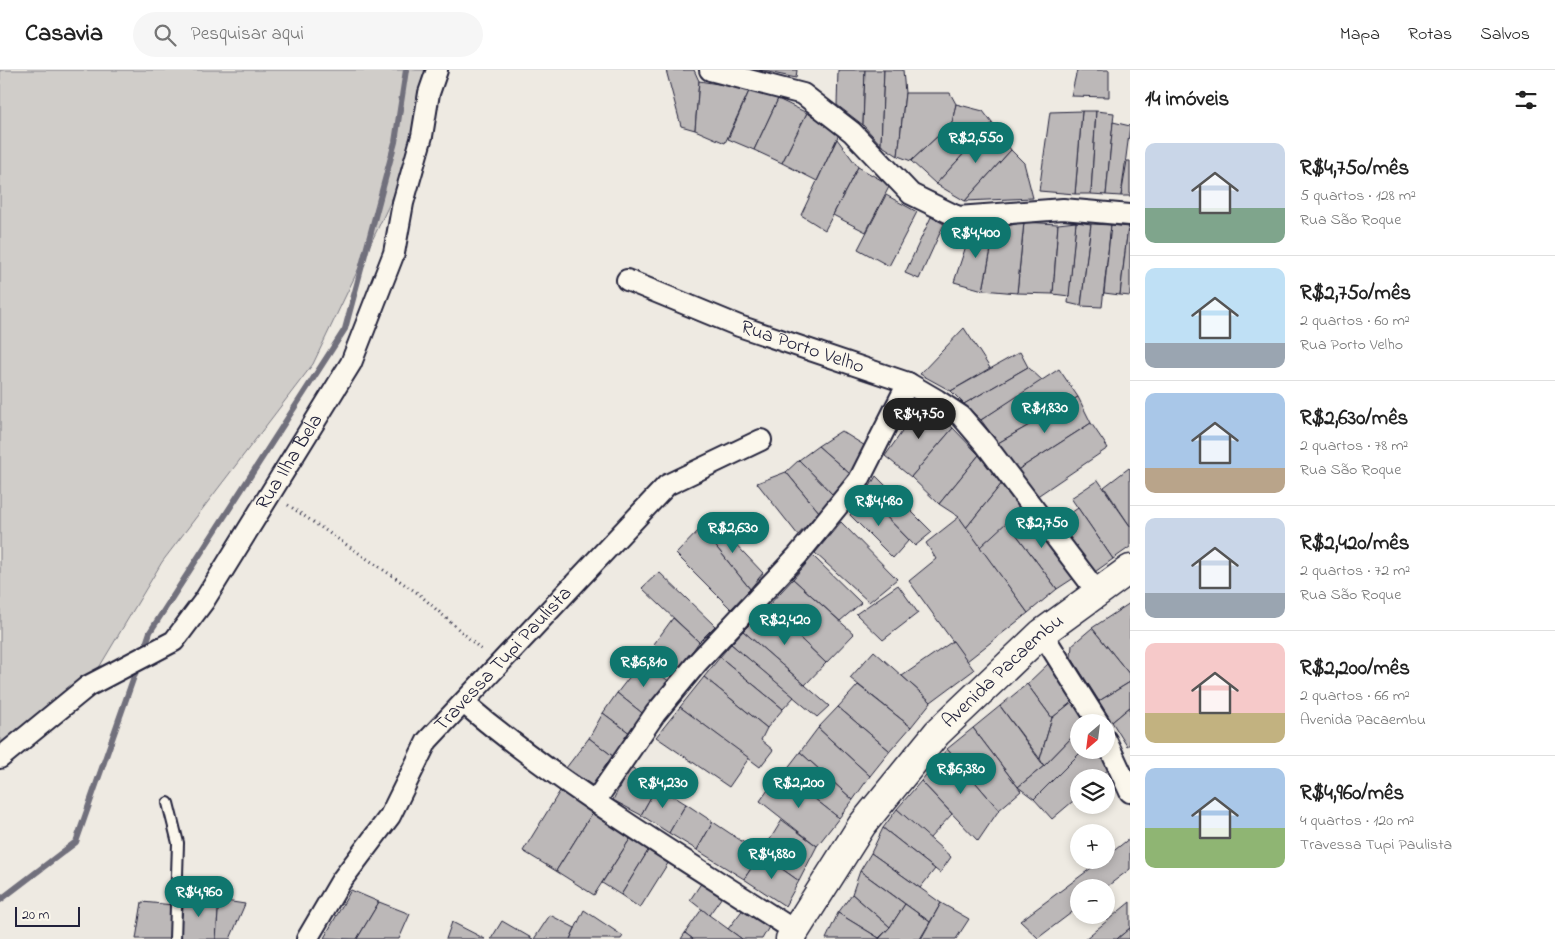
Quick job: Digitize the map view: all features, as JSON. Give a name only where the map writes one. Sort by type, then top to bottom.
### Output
[{"type":"main road","name":"Avenida Pacaembu","points":[[792,935],[862,825],[932,739],[1042,633],[1130,570]]},
{"type":"street","name":"Rua Ilha Bela","points":[[0,758],[88,686],[174,641],[204,602],[351,363],[390,262],[437,70]]},
{"type":"street","points":[[710,70],[761,81],[803,94],[852,132],[911,194],[958,216],[1063,209],[1130,215]]},
{"type":"street","name":"Rua Porto Velho","points":[[627,280],[739,326],[908,383],[961,416],[986,444],[1097,592]]},
{"type":"street","points":[[596,800],[655,714],[697,663],[798,555],[859,480],[908,383]]},
{"type":"street","name":"Travessa Tupi Paulista","points":[[307,939],[341,881],[390,816],[427,741],[465,704],[498,665],[667,485],[761,440]]},
{"type":"street","points":[[1042,633],[1093,714]]},
{"type":"street","points":[[465,704],[490,726],[792,935]]},
{"type":"street","points":[[1115,759],[1130,792]]},
{"type":"lane","points":[[168,802],[178,843],[175,939]]},
{"type":"path","points":[[271,493],[316,526],[419,594],[498,665]]},
{"type":"shaded area","points":[[0,70],[433,70],[422,136],[313,364],[162,562],[88,686],[0,758]]},
{"type":"building","points":[[666,70],[694,70],[699,81],[695,130],[681,126]]},
{"type":"building","points":[[759,70],[797,70],[796,78]]},
{"type":"building","points":[[838,70],[865,70],[863,125],[837,105]]},
{"type":"building","points":[[865,70],[884,70],[881,145],[863,125]]},
{"type":"building","points":[[884,70],[903,70],[905,93],[898,156],[881,145]]},
{"type":"building","points":[[1077,70],[1109,70],[1109,97],[1071,96]]},
{"type":"building","points":[[699,81],[750,89],[725,143],[695,130]]},
{"type":"building","points":[[750,89],[778,99],[754,150],[728,139]]},
{"type":"building","points":[[905,93],[950,93],[956,104],[952,123],[911,161],[898,156]]},
{"type":"building","points":[[778,99],[807,113],[782,163],[754,150]]},
{"type":"building","points":[[956,104],[983,111],[992,123],[936,184],[911,161],[952,123]]},
{"type":"building","points":[[1082,111],[1096,111],[1091,194],[1075,194]]},
{"type":"building","points":[[1082,111],[1075,194],[1039,191],[1050,112]]},
{"type":"building","points":[[1096,111],[1114,113],[1106,195],[1091,194]]},
{"type":"building","points":[[807,113],[840,132],[817,181],[782,163]]},
{"type":"building","points":[[1113,122],[1130,126],[1121,196],[1106,195]]},
{"type":"building","points":[[992,123],[1011,150],[965,201],[936,184]]},
{"type":"building","points":[[837,139],[858,167],[825,230],[801,215]]},
{"type":"building","points":[[1011,150],[1024,163],[1033,198],[965,201]]},
{"type":"building","points":[[1127,161],[1130,161],[1130,196],[1121,196]]},
{"type":"building","points":[[858,167],[890,185],[866,232],[833,215]]},
{"type":"building","points":[[886,195],[917,212],[889,266],[858,249]]},
{"type":"building","points":[[931,217],[944,224],[919,279],[905,273]]},
{"type":"building","points":[[1024,222],[1058,224],[1053,294],[1017,293]]},
{"type":"building","points":[[1024,222],[1017,293],[983,290],[995,229]]},
{"type":"building","points":[[1076,222],[1091,224],[1081,306],[1068,303]]},
{"type":"building","points":[[1076,222],[1069,296],[1053,294],[1058,224]]},
{"type":"building","points":[[1091,224],[1111,225],[1102,307],[1081,306]]},
{"type":"building","points":[[1111,225],[1128,227],[1120,295],[1104,293]]},
{"type":"building","points":[[1128,227],[1130,228],[1130,296],[1120,295]]},
{"type":"building","points":[[972,228],[995,229],[983,290],[954,282]]},
{"type":"building","points":[[964,328],[990,368],[951,391],[920,374]]},
{"type":"building","points":[[1020,352],[1028,367],[964,404],[951,391]]},
{"type":"building","points":[[1028,367],[1043,381],[981,420],[964,404]]},
{"type":"building","points":[[1059,369],[1078,397],[998,443],[981,420]]},
{"type":"building","points":[[1078,397],[1091,423],[1016,471],[998,443]]},
{"type":"building","points":[[930,407],[953,428],[911,477],[885,456],[918,409]]},
{"type":"building","points":[[1091,423],[1108,448],[1036,497],[1016,471]]},
{"type":"building","points":[[953,428],[979,455],[939,504],[911,477]]},
{"type":"building","points":[[841,431],[867,447],[850,474],[818,446]]},
{"type":"building","points":[[818,446],[850,474],[833,495],[799,460]]},
{"type":"building","points":[[979,455],[1003,482],[966,528],[959,517],[939,504]]},
{"type":"building","points":[[799,460],[833,495],[819,512],[786,472]]},
{"type":"building","points":[[1130,469],[1130,526],[1104,487]]},
{"type":"building","points":[[786,472],[819,512],[798,535],[757,483]]},
{"type":"building","points":[[876,476],[932,532],[915,546],[865,495]]},
{"type":"building","points":[[1098,480],[1130,526],[1130,547],[1113,559],[1071,498]]},
{"type":"building","points":[[1003,482],[1025,507],[980,547],[966,528]]},
{"type":"building","points":[[865,495],[909,540],[893,558],[850,515]]},
{"type":"building","points":[[1025,507],[1077,576],[1057,589],[1007,522]]},
{"type":"building","points":[[1078,508],[1113,559],[1092,574],[1055,524]]},
{"type":"building","points":[[959,517],[1028,613],[967,661],[909,581],[936,559],[926,543]]},
{"type":"building","points":[[712,519],[763,573],[750,589],[701,528]]},
{"type":"building","points":[[841,522],[897,579],[869,602],[815,553]]},
{"type":"building","points":[[1007,522],[1057,589],[1028,613],[980,547]]},
{"type":"building","points":[[701,528],[750,589],[731,609],[676,554]]},
{"type":"building","points":[[813,556],[861,603],[840,621],[793,579]]},
{"type":"building","points":[[659,572],[715,626],[699,642],[642,588]]},
{"type":"building","points":[[793,579],[854,634],[826,663],[767,607]]},
{"type":"building","points":[[898,585],[918,613],[883,640],[856,614]]},
{"type":"building","points":[[1130,603],[1130,675],[1092,628]]},
{"type":"building","points":[[767,607],[826,663],[805,685],[743,631]]},
{"type":"building","points":[[673,618],[699,642],[680,668],[654,644]]},
{"type":"building","points":[[1092,628],[1130,675],[1130,682],[1099,701],[1071,657],[1072,645]]},
{"type":"building","points":[[743,631],[829,706],[817,717],[731,644]]},
{"type":"building","points":[[953,641],[974,670],[931,702],[902,676]]},
{"type":"building","points":[[731,644],[794,697],[783,709],[720,657]]},
{"type":"building","points":[[874,651],[931,702],[911,727],[850,678]]},
{"type":"building","points":[[720,657],[783,709],[767,728],[704,677]]},
{"type":"building","points":[[642,661],[670,682],[646,716],[617,693]]},
{"type":"building","points":[[1049,663],[1073,701],[1052,718],[1027,684]]},
{"type":"building","points":[[704,677],[767,728],[761,740],[773,750],[760,767],[680,707]]},
{"type":"building","points":[[1130,682],[1130,707],[1115,720],[1115,714],[1107,714],[1099,701]]},
{"type":"building","points":[[1027,684],[1052,718],[1040,759],[1000,706]]},
{"type":"building","points":[[858,685],[911,727],[890,751],[838,707]]},
{"type":"building","points":[[617,693],[646,716],[631,734],[603,713]]},
{"type":"building","points":[[1073,701],[1081,714],[1070,714],[1070,739],[1044,766],[1040,759],[1052,718]]},
{"type":"building","points":[[1000,706],[1044,766],[1018,787],[973,728]]},
{"type":"building","points":[[680,707],[749,758],[729,787],[656,737]]},
{"type":"building","points":[[838,707],[890,751],[870,776],[818,728]]},
{"type":"building","points":[[1130,707],[1130,744],[1127,746],[1115,727],[1115,720]]},
{"type":"building","points":[[603,713],[631,734],[614,757],[589,738]]},
{"type":"building","points":[[818,728],[870,776],[853,800],[800,752]]},
{"type":"building","points":[[973,728],[1021,791],[999,810],[947,749]]},
{"type":"building","points":[[589,738],[614,757],[595,787],[566,768]]},
{"type":"building","points":[[1070,739],[1070,759],[1074,759],[1034,799],[1018,787],[1044,766]]},
{"type":"building","points":[[947,749],[999,810],[978,841],[921,781]]},
{"type":"building","points":[[800,752],[853,800],[839,818],[783,774]]},
{"type":"building","points":[[1074,759],[1104,759],[1110,768],[1070,769],[1070,804],[1052,819],[1034,799]]},
{"type":"building","points":[[630,766],[657,786],[641,815],[613,800]]},
{"type":"building","points":[[781,772],[839,818],[817,846],[760,801]]},
{"type":"building","points":[[921,781],[952,814],[929,839],[897,809]]},
{"type":"building","points":[[657,786],[686,804],[669,833],[641,815]]},
{"type":"building","points":[[560,791],[593,812],[556,871],[523,851]]},
{"type":"building","points":[[686,804],[713,822],[697,850],[669,833]]},
{"type":"building","points":[[897,809],[951,857],[940,873],[883,828]]},
{"type":"building","points":[[593,812],[632,836],[594,895],[556,871]]},
{"type":"building","points":[[782,820],[817,846],[799,881],[761,854]]},
{"type":"building","points":[[713,822],[761,854],[744,879],[697,850]]},
{"type":"building","points":[[883,828],[935,869],[920,888],[871,853]]},
{"type":"building","points":[[632,836],[651,846],[621,895],[602,883]]},
{"type":"building","points":[[1130,838],[1130,869],[1115,880],[1076,879],[1090,869],[1115,869],[1115,850]]},
{"type":"building","points":[[651,846],[670,860],[640,908],[621,895]]},
{"type":"building","points":[[871,853],[941,903],[930,922],[860,871]]},
{"type":"building","points":[[761,854],[799,881],[785,906],[744,879]]},
{"type":"building","points":[[860,871],[905,904],[890,927],[852,894]]},
{"type":"building","points":[[704,879],[724,894],[709,915],[690,900]]},
{"type":"building","points":[[1070,884],[1070,914],[1038,938],[1020,921]]},
{"type":"building","points":[[351,890],[379,902],[357,939],[324,938]]},
{"type":"building","points":[[185,892],[219,900],[216,939],[179,939]]},
{"type":"building","points":[[852,894],[890,927],[879,938],[838,913]]},
{"type":"building","points":[[219,900],[245,904],[230,939],[216,939]]},
{"type":"building","points":[[142,902],[174,905],[172,939],[136,939]]},
{"type":"building","points":[[379,902],[410,914],[399,939],[357,939]]},
{"type":"building","points":[[1130,902],[1130,928],[1117,939],[1085,939],[1103,924],[1115,924],[1115,914]]},
{"type":"building","points":[[941,903],[969,919],[956,939],[921,939]]},
{"type":"building","points":[[905,904],[930,922],[920,939],[879,939],[890,927]]},
{"type":"building","points":[[744,908],[769,927],[762,939],[742,939],[728,929]]},
{"type":"building","points":[[702,909],[742,939],[693,939],[685,933]]},
{"type":"building","points":[[584,910],[623,936],[621,939],[570,939]]},
{"type":"building","points":[[838,913],[879,938],[879,939],[826,939]]},
{"type":"building","points":[[550,915],[575,928],[570,939],[534,939]]},
{"type":"building","points":[[502,921],[533,939],[491,939]]},
{"type":"building","points":[[452,922],[485,939],[446,939]]},
{"type":"building","points":[[1130,928],[1130,939],[1117,939]]},
{"type":"building","points":[[685,933],[693,939],[681,939]]},
{"type":"waterway","points":[[143,653],[150,632],[345,329],[395,142],[406,70]]},
{"type":"waterway","points":[[0,900],[76,842],[138,665]]}]
